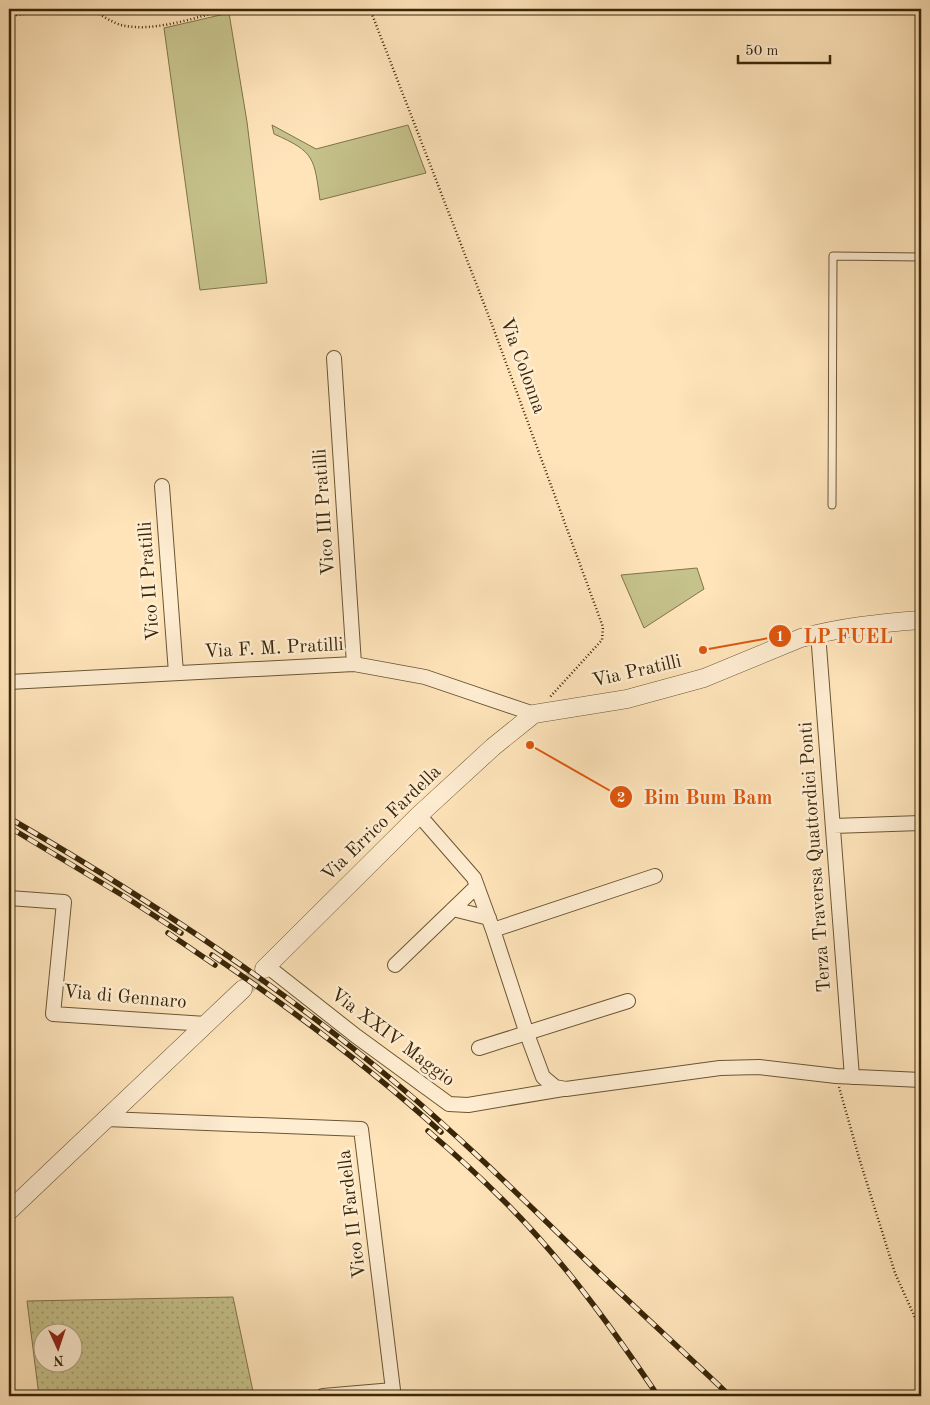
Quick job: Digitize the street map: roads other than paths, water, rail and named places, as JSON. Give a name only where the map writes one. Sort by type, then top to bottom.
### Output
[{"type":"street","name":"Vico III Pratilli","points":[[334,358],[354,664]]},
{"type":"street","name":"Vico II Pratilli","points":[[162,486],[176,673]]},
{"type":"street","name":"Via Pratilli","points":[[534,714],[627,699],[687,683],[704,678],[801,638],[870,624],[921,620]]},
{"type":"street","name":"Terza Traversa Quattordici Ponti","points":[[818,634],[852,1077]]},
{"type":"street","name":"Via F. M. Pratilli","points":[[9,682],[354,664],[425,677],[534,714]]},
{"type":"street","name":"Via Errico Fardella","points":[[266,968],[419,815],[494,747],[534,714]]},
{"type":"street","points":[[419,815],[474,878],[543,1077],[555,1087],[566,1089]]},
{"type":"street","points":[[833,826],[921,823]]},
{"type":"street","points":[[453,909],[491,924],[654,876]]},
{"type":"street","points":[[395,965],[477,886]]},
{"type":"street","name":"Via di Gennaro","points":[[9,898],[64,902],[54,1014],[206,1024]]},
{"type":"street","name":"Via XXIV Maggio","points":[[266,968],[449,1104],[468,1105],[566,1089],[720,1068],[759,1067],[852,1077]]},
{"type":"street","points":[[9,1211],[243,990]]},
{"type":"street","points":[[479,1048],[628,1001]]},
{"type":"street","points":[[852,1077],[921,1080]]},
{"type":"street","name":"Vico II Fardella","points":[[106,1119],[362,1129],[393,1390],[323,1396]]},
{"type":"lane","points":[[832,505],[833,256],[921,257]]},
{"type":"tunnel","points":[[243,989],[264,969]]},
{"type":"railway","points":[[9,818],[110,878],[208,942],[257,976],[351,1047],[423,1106],[730,1396]]},
{"type":"railway","points":[[9,827],[181,933]]},
{"type":"railway","points":[[168,933],[215,965]]},
{"type":"railway","points":[[212,955],[329,1039],[441,1132]]},
{"type":"railway","points":[[428,1131],[497,1194],[548,1248],[605,1320],[658,1396]]},
{"type":"place","name":"LP FUEL","points":[[703,650]]},
{"type":"place","name":"Bim Bum Bam","points":[[530,745]]}]
